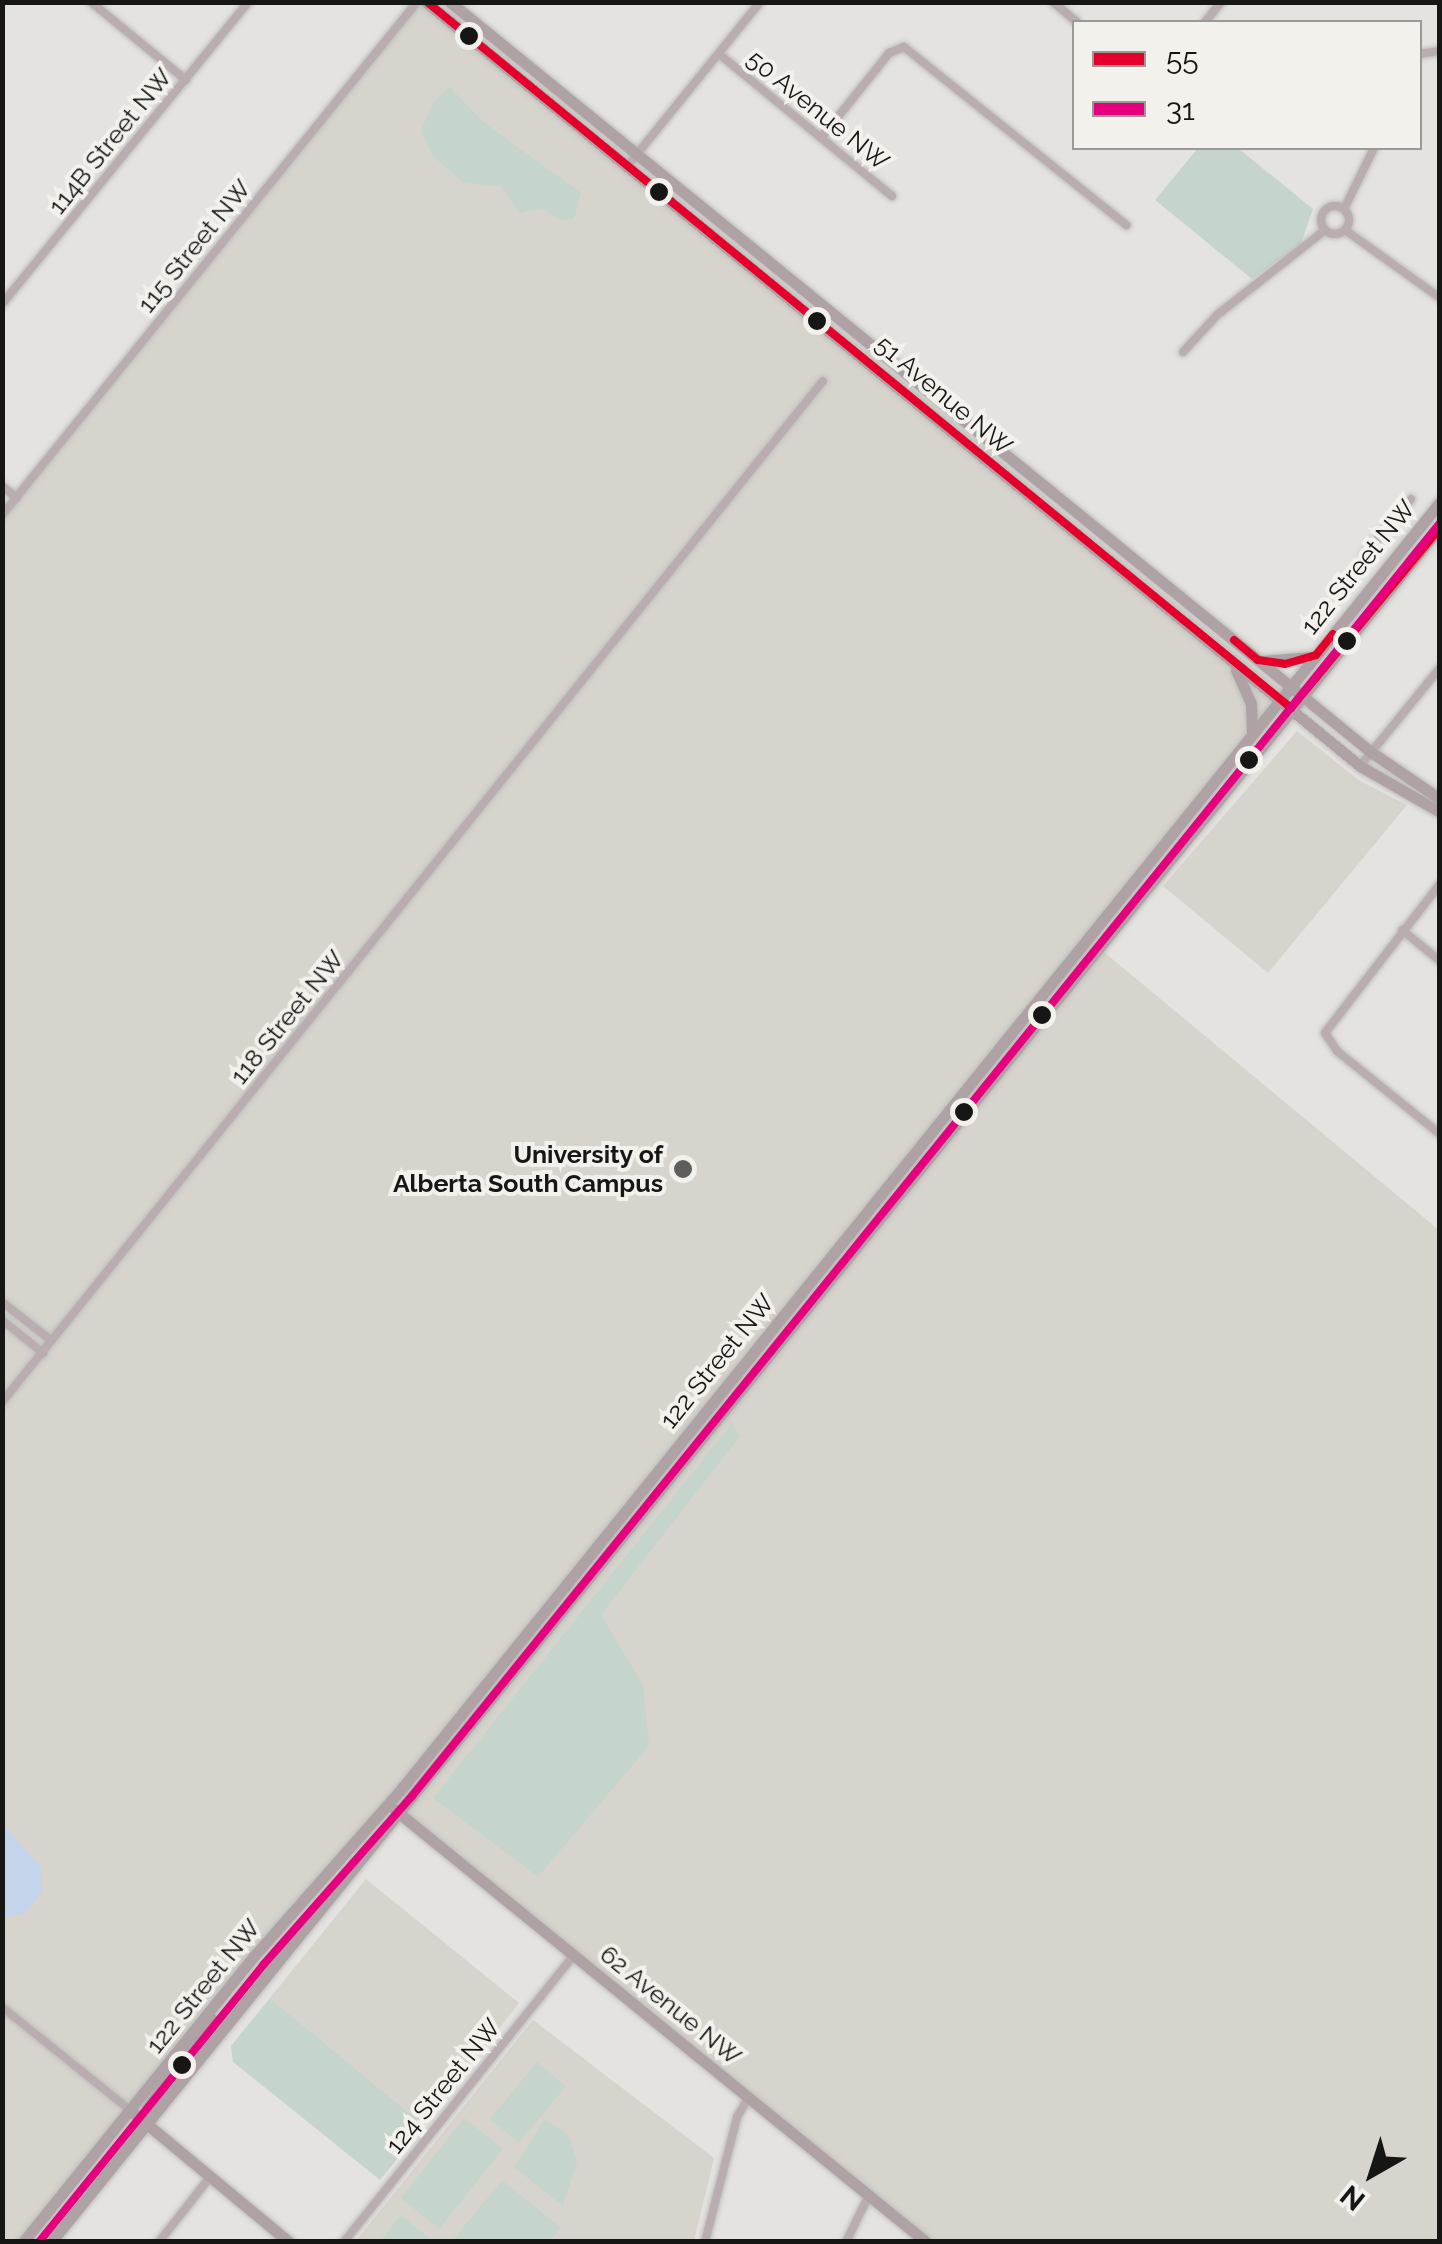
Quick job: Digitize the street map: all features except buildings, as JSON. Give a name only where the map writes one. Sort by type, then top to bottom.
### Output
[{"type":"main road","name":"51 Avenue NW","points":[[426,2],[629,164],[1228,658],[1285,692]]},
{"type":"main road","name":"51 Avenue NW","points":[[450,2],[1258,660],[1360,766],[1440,812]]},
{"type":"main road","name":"122 Street NW","points":[[23,2242],[231,1985],[388,1804],[1440,502]]},
{"type":"main road","name":"122 Street NW","points":[[51,2242],[1295,702],[1440,528]]},
{"type":"main road","points":[[1198,633],[1285,692]]},
{"type":"main road","points":[[1258,660],[1284,664],[1316,655]]},
{"type":"main road","points":[[1228,658],[1248,690],[1252,734]]},
{"type":"main road","name":"51 Avenue NW","points":[[1295,702],[1440,799]]},
{"type":"main road","name":"62 Avenue NW","points":[[388,1804],[926,2242]]},
{"type":"main road","points":[[146,2124],[144,2111],[231,1985]]},
{"type":"main road","points":[[130,2110],[289,2242]]},
{"type":"street","points":[[91,2],[186,80]]},
{"type":"street","name":"114B Street NW","points":[[2,304],[248,2]]},
{"type":"street","name":"115 Street NW","points":[[2,515],[417,2]]},
{"type":"street","points":[[629,164],[760,2]]},
{"type":"street","points":[[1053,2],[1075,20]]},
{"type":"street","points":[[821,138],[900,47],[1126,225]]},
{"type":"street","name":"50 Avenue NW","points":[[718,54],[892,196]]},
{"type":"street","points":[[1345,230],[1344,209],[1373,150]]},
{"type":"street","points":[[1326,230],[1323,211],[1344,209]]},
{"type":"street","points":[[1183,352],[1218,314],[1326,230],[1345,230],[1440,298]]},
{"type":"street","name":"118 Street NW","points":[[2,1402],[604,658],[823,380]]},
{"type":"street","points":[[2,486],[16,498]]},
{"type":"street","points":[[1364,555],[1411,498]]},
{"type":"street","points":[[1360,766],[1440,668]]},
{"type":"street","points":[[1440,884],[1325,1033],[1337,1050],[1440,1134]]},
{"type":"street","points":[[1402,930],[1440,961]]},
{"type":"street","points":[[2,1302],[52,1342]]},
{"type":"street","points":[[2,1320],[43,1353]]},
{"type":"street","name":"124 Street NW","points":[[344,2242],[574,1955]]},
{"type":"street","points":[[2,2006],[130,2110]]},
{"type":"street","points":[[705,2242],[736,2116],[749,2097]]},
{"type":"street","points":[[159,2242],[210,2177]]},
{"type":"street","points":[[846,2242],[869,2195]]},
{"type":"shaded area","name":"University of Alberta South Campus","points":[[417,3],[438,3],[1290,697],[1093,943],[1439,1230],[1439,2241],[926,2241],[394,1809],[37,2241],[3,2242],[3,515]]},
{"type":"shaded area","points":[[450,87],[482,121],[581,193],[574,219],[560,220],[542,208],[519,213],[501,186],[464,183],[433,156],[421,131],[433,102]]},
{"type":"shaded area","points":[[1196,150],[1240,150],[1313,209],[1301,244],[1252,279],[1155,200]]},
{"type":"shaded area","points":[[1297,731],[1360,781],[1407,805],[1268,973],[1163,886]]},
{"type":"shaded area","points":[[732,1423],[740,1436],[601,1615],[643,1685],[649,1746],[538,1877],[433,1798]]},
{"type":"shaded area","points":[[366,1879],[519,2003],[424,2125],[270,1998]]},
{"type":"shaded area","points":[[270,1998],[424,2125],[380,2180],[233,2062],[231,2046]]},
{"type":"shaded area","points":[[533,2020],[714,2158],[694,2241],[355,2242]]},
{"type":"shaded area","points":[[537,2062],[566,2086],[519,2143],[490,2119]]},
{"type":"shaded area","points":[[464,2118],[503,2149],[439,2229],[401,2198]]},
{"type":"shaded area","points":[[545,2119],[569,2136],[577,2162],[563,2206],[514,2167]]},
{"type":"shaded area","points":[[502,2180],[561,2228],[550,2241],[452,2241]]},
{"type":"shaded area","points":[[401,2215],[430,2239],[429,2241],[380,2241]]},
{"type":"water","points":[[3,1823],[41,1867],[42,1891],[27,1912],[3,1918]]},
{"type":"transit line","name":"55","points":[[427,2],[1291,708],[1440,528]]},
{"type":"transit line","name":"31","points":[[39,2242],[264,1964],[412,1796],[1440,523]]},
{"type":"transit line","name":"55","points":[[1234,640],[1258,660],[1285,664],[1316,655],[1333,634]]},
{"type":"place","name":"University of Alberta South Campus","points":[[683,1169]]}]
